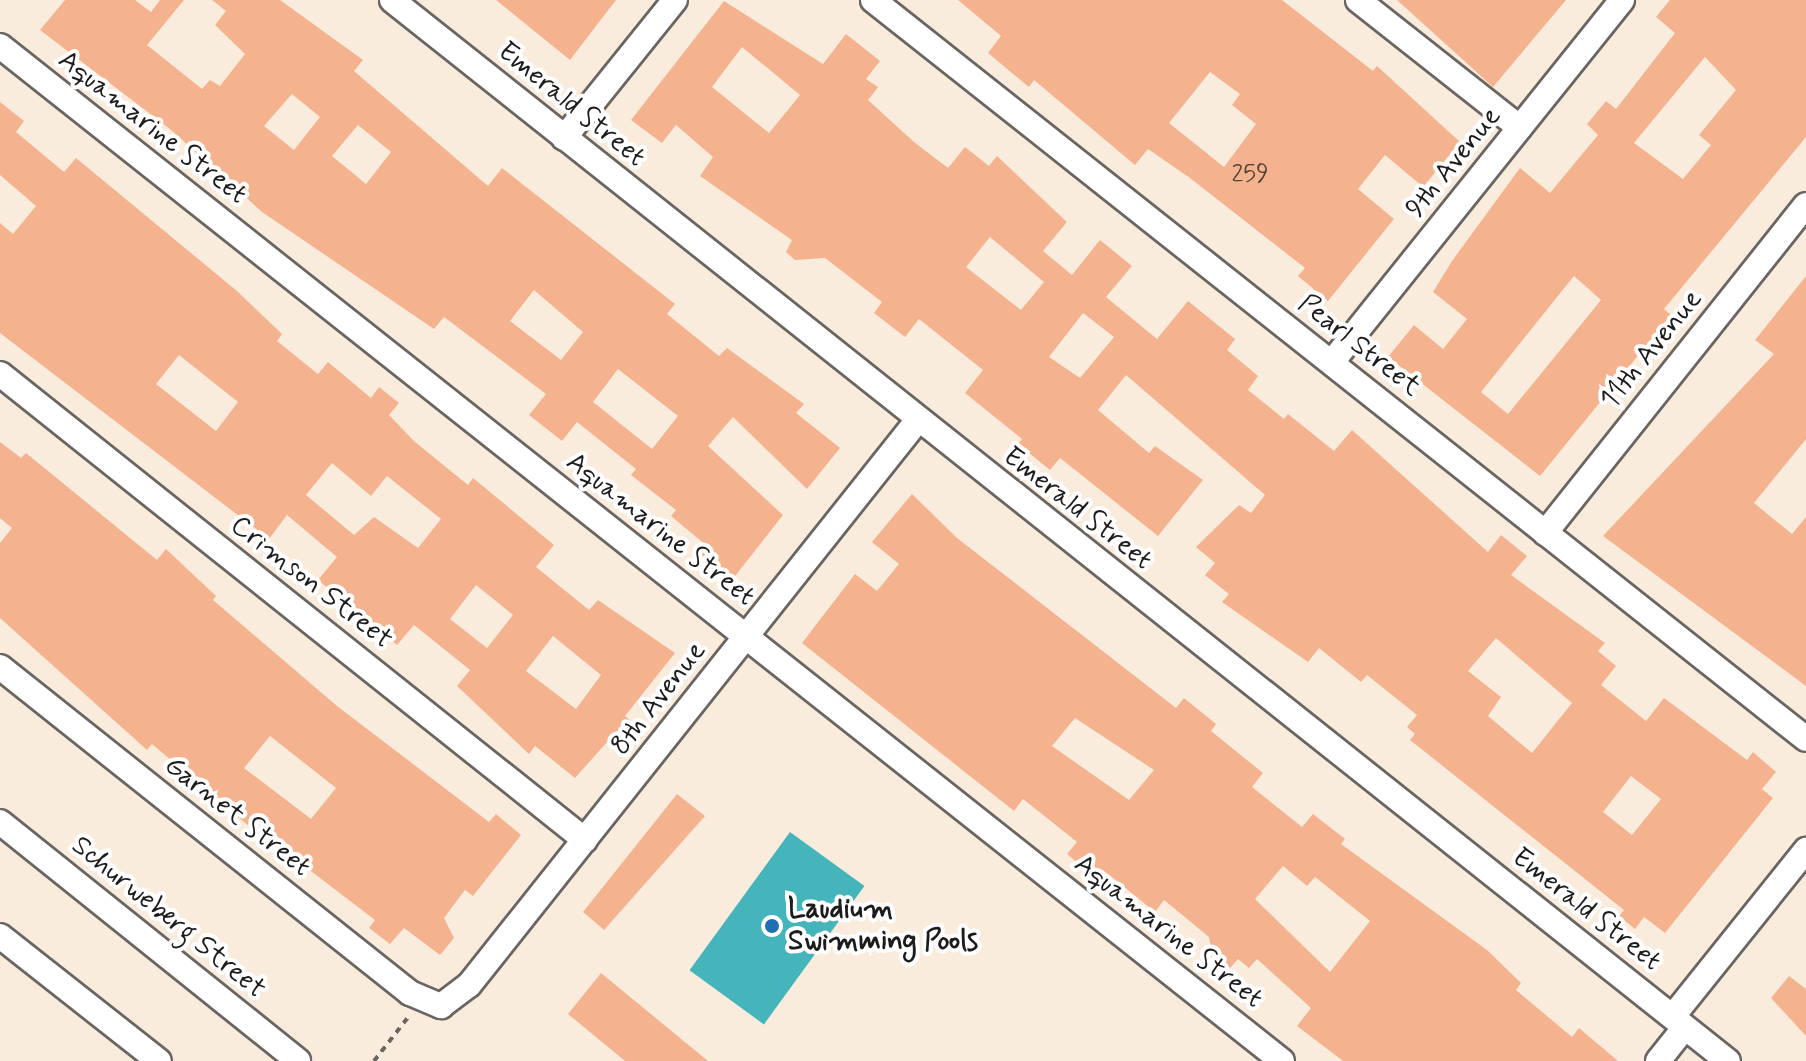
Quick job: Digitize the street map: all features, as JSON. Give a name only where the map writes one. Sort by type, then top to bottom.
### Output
[{"type":"street","name":"Emerald Street","points":[[392,0],[917,421],[1728,1061]]},
{"type":"street","points":[[564,138],[675,0]]},
{"type":"street","name":"Pearl Street","points":[[873,0],[1806,739]]},
{"type":"street","points":[[1358,0],[1520,128]]},
{"type":"street","name":"9th Avenue","points":[[1332,362],[1622,0]]},
{"type":"street","name":"Aquamarine Street","points":[[0,46],[1282,1061]]},
{"type":"street","name":"11th Avenue","points":[[1545,533],[1806,205]]},
{"type":"street","name":"Crimson Street","points":[[0,374],[585,840]]},
{"type":"street","name":"8th Avenue","points":[[441,1006],[469,985],[917,421]]},
{"type":"street","name":"Garnet Street","points":[[0,667],[410,993],[441,1006]]},
{"type":"street","name":"Schurweberg Street","points":[[0,822],[298,1061]]},
{"type":"street","points":[[1658,1061],[1679,1022],[1806,850]]},
{"type":"street","points":[[0,936],[159,1061]]},
{"type":"path","points":[[374,1061],[411,1013]]},
{"type":"water","name":"Laudium Swimming Pools","points":[[790,832],[864,886],[764,1024],[689,970]]},
{"type":"building","points":[[65,0],[135,0],[151,12],[160,0],[184,0],[147,45],[202,89],[210,80],[220,86],[245,54],[215,25],[226,11],[212,0],[280,0],[363,60],[354,71],[488,186],[502,168],[675,304],[667,314],[719,356],[727,348],[804,404],[796,413],[840,448],[807,489],[733,417],[708,446],[783,515],[732,580],[700,555],[707,546],[671,516],[676,510],[631,475],[636,469],[577,422],[562,441],[529,415],[546,394],[444,317],[434,329],[262,212],[170,129],[40,30]],"holes":[[[292,94],[320,117],[294,150],[264,126]],[[358,125],[391,152],[366,184],[332,156]],[[534,290],[583,332],[561,360],[510,321]],[[618,369],[678,416],[652,449],[593,402]]]},
{"type":"building","points":[[496,0],[616,0],[570,60]]},
{"type":"building","points":[[958,0],[1282,0],[1373,71],[1377,66],[1460,142],[1423,187],[1385,155],[1358,189],[1394,219],[1328,301],[1298,276],[1305,268],[1190,178],[1148,149],[1135,165],[1034,80],[1029,87],[988,53],[1001,36]],"holes":[[[1210,72],[1240,94],[1232,105],[1256,124],[1224,167],[1169,123]]]},
{"type":"building","points":[[1397,0],[1566,0],[1493,87]]},
{"type":"building","points":[[1670,0],[1806,0],[1806,137],[1664,309],[1671,315],[1540,476],[1388,357],[1414,325],[1443,349],[1467,319],[1433,292],[1452,261],[1520,168],[1550,193],[1598,135],[1587,124],[1606,101],[1616,109],[1675,33],[1656,17]],"holes":[[[1705,57],[1736,90],[1699,135],[1711,145],[1683,179],[1634,143]],[[1574,276],[1601,300],[1508,414],[1481,392]]]},
{"type":"building","points":[[724,1],[823,64],[846,34],[880,61],[866,79],[878,87],[868,100],[914,142],[948,168],[965,147],[989,166],[997,156],[1067,222],[1043,251],[1072,275],[1100,240],[1132,266],[1106,297],[1157,339],[1188,301],[1235,339],[1227,350],[1258,376],[1248,390],[1284,419],[1288,414],[1334,451],[1352,430],[1488,552],[1501,535],[1527,556],[1511,575],[1605,643],[1598,651],[1616,666],[1601,685],[1646,721],[1664,698],[1747,760],[1753,752],[1776,772],[1762,789],[1773,798],[1665,933],[1644,917],[1635,929],[1619,916],[1624,910],[1410,740],[1415,734],[1407,727],[1417,715],[1367,675],[1361,682],[1319,648],[1308,662],[1222,602],[1229,594],[1205,575],[1215,563],[1196,547],[1239,505],[1251,513],[1265,495],[1126,375],[1098,410],[1149,453],[1155,446],[1203,480],[1158,536],[1060,458],[1050,470],[1018,444],[1022,439],[965,393],[983,370],[919,319],[905,337],[874,313],[882,302],[825,258],[795,260],[786,252],[792,240],[700,176],[713,157],[676,125],[662,143],[631,120]],"holes":[[[742,47],[800,95],[769,133],[712,87]],[[990,237],[1044,282],[1021,310],[966,267]],[[1083,313],[1114,337],[1080,378],[1049,357]],[[1496,638],[1572,703],[1532,753],[1488,716],[1501,697],[1468,671]],[[1631,776],[1661,799],[1632,835],[1603,812]]]},
{"type":"building","points":[[0,102],[24,121],[16,132],[64,172],[76,158],[237,291],[282,334],[277,341],[318,374],[328,362],[371,398],[379,387],[399,403],[389,415],[415,442],[468,485],[473,478],[554,545],[536,567],[589,610],[598,600],[675,653],[625,716],[638,727],[623,748],[608,741],[575,778],[535,746],[529,754],[457,686],[470,670],[414,625],[397,645],[318,580],[337,557],[287,515],[269,539],[0,333],[0,223],[13,234],[36,206],[0,175]],"holes":[[[179,355],[238,402],[216,431],[156,384]],[[332,463],[371,496],[387,476],[441,519],[418,548],[374,517],[354,535],[306,495]],[[476,585],[513,615],[487,648],[450,619]],[[553,636],[601,675],[576,709],[526,671]]]},
{"type":"building","points":[[1806,276],[1806,439],[1754,503],[1792,534],[1806,517],[1806,686],[1603,536],[1774,354],[1755,340]]},
{"type":"building","points":[[0,442],[21,458],[26,453],[157,560],[166,549],[216,596],[213,600],[337,706],[489,822],[496,814],[521,835],[473,896],[465,890],[444,918],[454,938],[440,955],[404,928],[390,944],[369,928],[375,920],[286,852],[290,846],[255,819],[250,827],[152,744],[147,750],[0,618],[0,543],[12,528],[0,518]],"holes":[[[270,736],[336,788],[311,819],[244,768]]]},
{"type":"building","points":[[912,494],[957,538],[1176,708],[1184,698],[1216,724],[1211,731],[1263,773],[1252,787],[1302,827],[1313,814],[1345,839],[1341,844],[1487,950],[1521,983],[1516,990],[1572,1037],[1579,1028],[1618,1061],[1343,1061],[1297,1026],[1311,1008],[1257,959],[1249,968],[1238,959],[1230,968],[1212,953],[1209,937],[1164,900],[1155,912],[1103,870],[1096,878],[1067,854],[1077,842],[1023,799],[1014,811],[802,643],[855,574],[877,591],[899,564],[872,542]],"holes":[[[1075,718],[1154,770],[1129,800],[1052,746]],[[1283,866],[1307,886],[1315,877],[1370,921],[1330,972],[1255,899]]]},
{"type":"building","points":[[677,794],[705,816],[604,930],[583,912]]},
{"type":"building","points":[[601,973],[708,1061],[625,1061],[568,1014]]},
{"type":"building","points":[[1789,976],[1806,989],[1806,1036],[1771,998]]},
{"type":"place","name":"Laudium Swimming Pools","points":[[772,926]]}]
